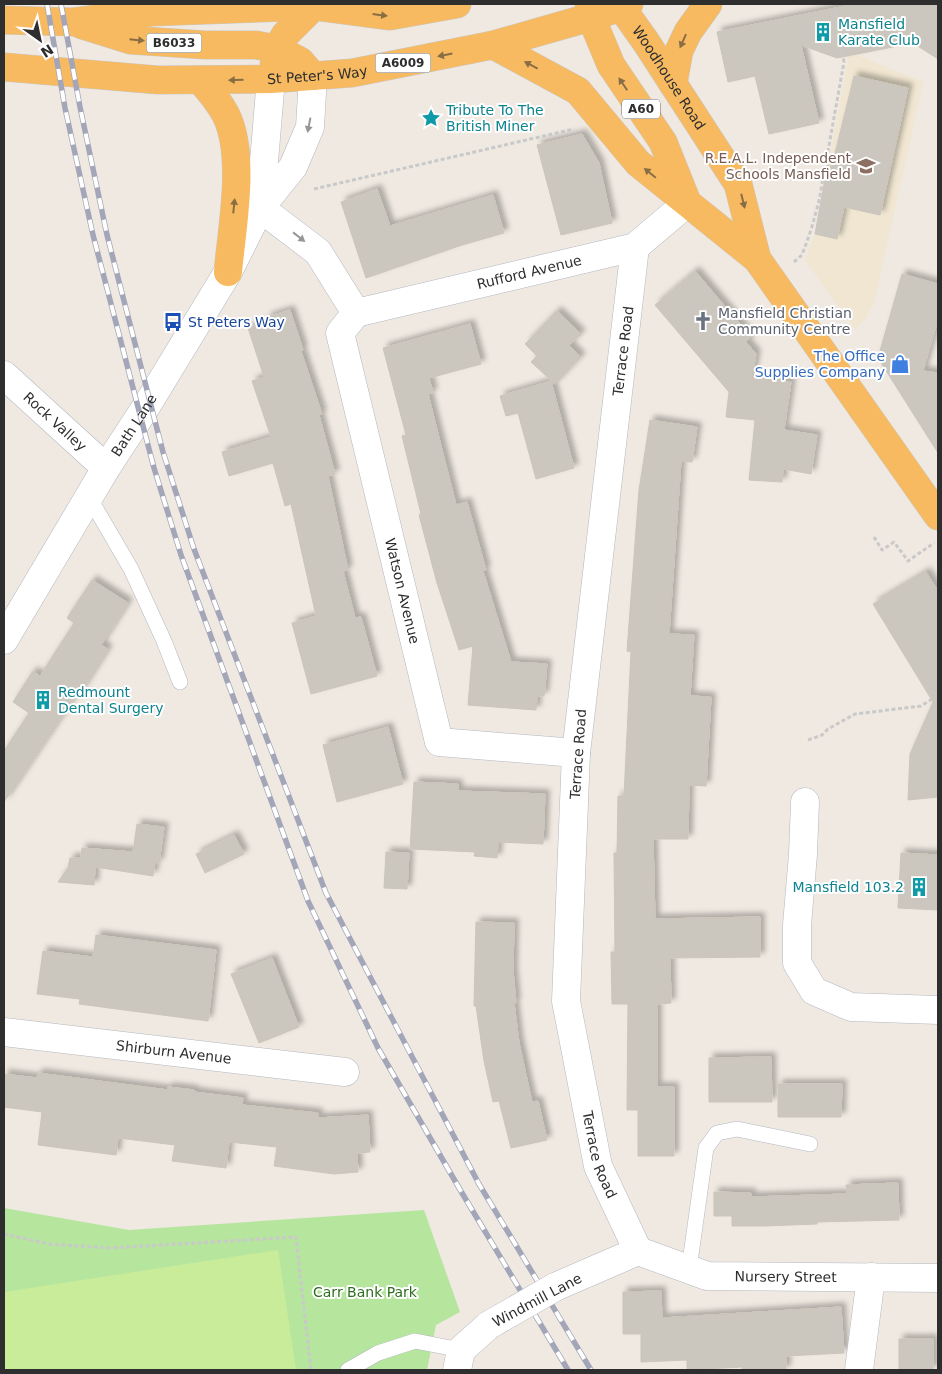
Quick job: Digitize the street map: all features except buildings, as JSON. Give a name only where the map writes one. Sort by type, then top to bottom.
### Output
[{"type":"highway","points":[[4,20],[73,22],[150,12],[318,5],[390,16],[457,4]]},
{"type":"highway","points":[[673,84],[679,51],[688,32],[708,4]]},
{"type":"highway","points":[[271,79],[277,49],[285,35],[318,5]]},
{"type":"highway","name":"Woodhouse Road","points":[[623,5],[738,184],[765,270]]},
{"type":"highway","name":"St Peter's Way","points":[[4,66],[158,80],[201,81],[271,79],[352,73],[493,45],[584,8],[623,5]]},
{"type":"highway","name":"A60","points":[[584,8],[610,65],[663,142],[687,204]]},
{"type":"highway","name":"B6033","points":[[73,22],[130,40],[205,45],[256,45],[277,49],[300,61],[313,76]]},
{"type":"highway","name":"Woodhouse Road","points":[[493,45],[578,91],[638,163],[765,270],[938,516]]},
{"type":"highway","points":[[201,81],[215,97],[226,115],[231,128],[238,175],[228,272]]},
{"type":"street","name":"Bath Lane","points":[[4,640],[106,468],[144,410],[228,272],[260,208],[293,167],[310,127],[313,76]]},
{"type":"street","name":"Bath Lane","points":[[260,208],[271,79]]},
{"type":"street","name":"Rufford Avenue","points":[[356,312],[635,247],[687,204]]},
{"type":"street","points":[[260,208],[318,252],[356,312]]},
{"type":"street","name":"Terrace Road","points":[[635,247],[576,753],[566,1001],[598,1166],[638,1251]]},
{"type":"street","name":"Watson Avenue","points":[[356,312],[340,333],[439,742],[576,753]]},
{"type":"street","name":"Rock Valley","points":[[4,375],[106,468]]},
{"type":"street","points":[[805,802],[796,963],[814,991],[851,1007],[938,1010]]},
{"type":"street","name":"Shirburn Avenue","points":[[4,1032],[345,1072]]},
{"type":"street","name":"Nursery Street","points":[[638,1251],[707,1276],[938,1278]]},
{"type":"street","name":"Windmill Lane","points":[[459,1360],[489,1325],[555,1287],[638,1251]]},
{"type":"street","points":[[859,1370],[871,1278]]},
{"type":"lane","points":[[89,497],[131,569],[164,641],[180,682]]},
{"type":"lane","points":[[689,1269],[706,1148],[717,1133],[737,1129],[810,1144]]},
{"type":"lane","points":[[348,1370],[378,1354],[415,1341],[459,1360]]},
{"type":"path","points":[[765,270],[802,255],[820,201],[844,62],[834,6]]},
{"type":"path","points":[[314,189],[574,129]]},
{"type":"path","points":[[874,537],[882,550],[894,542],[908,561],[938,540]]},
{"type":"path","points":[[808,740],[822,735],[828,729],[855,714],[921,706],[932,699]]},
{"type":"path","points":[[4,1234],[49,1244],[110,1248],[296,1237],[311,1370]]},
{"type":"shaded area","name":"R.E.A.L. Independent Schools Mansfield","points":[[847,51],[923,82],[874,303],[865,319],[855,329],[805,260],[815,234],[848,60]]},
{"type":"green space","name":"Carr Bank Park","points":[[4,1208],[129,1230],[424,1210],[460,1312],[436,1325],[427,1370],[4,1370]]},
{"type":"green space","points":[[278,1250],[296,1370],[4,1370],[4,1292]]},
{"type":"railway","points":[[47,4],[65,108],[93,235],[154,468],[181,555],[308,901],[378,1048],[568,1370]]},
{"type":"railway","points":[[61,4],[107,235],[163,452],[194,549],[326,893],[479,1184],[591,1370]]},
{"type":"place","name":"Mansfield Karate Club","points":[[823,32]]},
{"type":"place","name":"Tribute To The British Miner","points":[[431,118]]},
{"type":"place","name":"R.E.A.L. Independent Schools Mansfield","points":[[866,166]]},
{"type":"place","name":"Mansfield Christian Community Centre","points":[[703,321]]},
{"type":"place","name":"St Peters Way","points":[[173,322]]},
{"type":"place","name":"The Office Supplies Company","points":[[900,364]]},
{"type":"place","name":"Redmount Dental Surgery","points":[[43,700]]},
{"type":"place","name":"Mansfield 103.2","points":[[919,887]]}]
